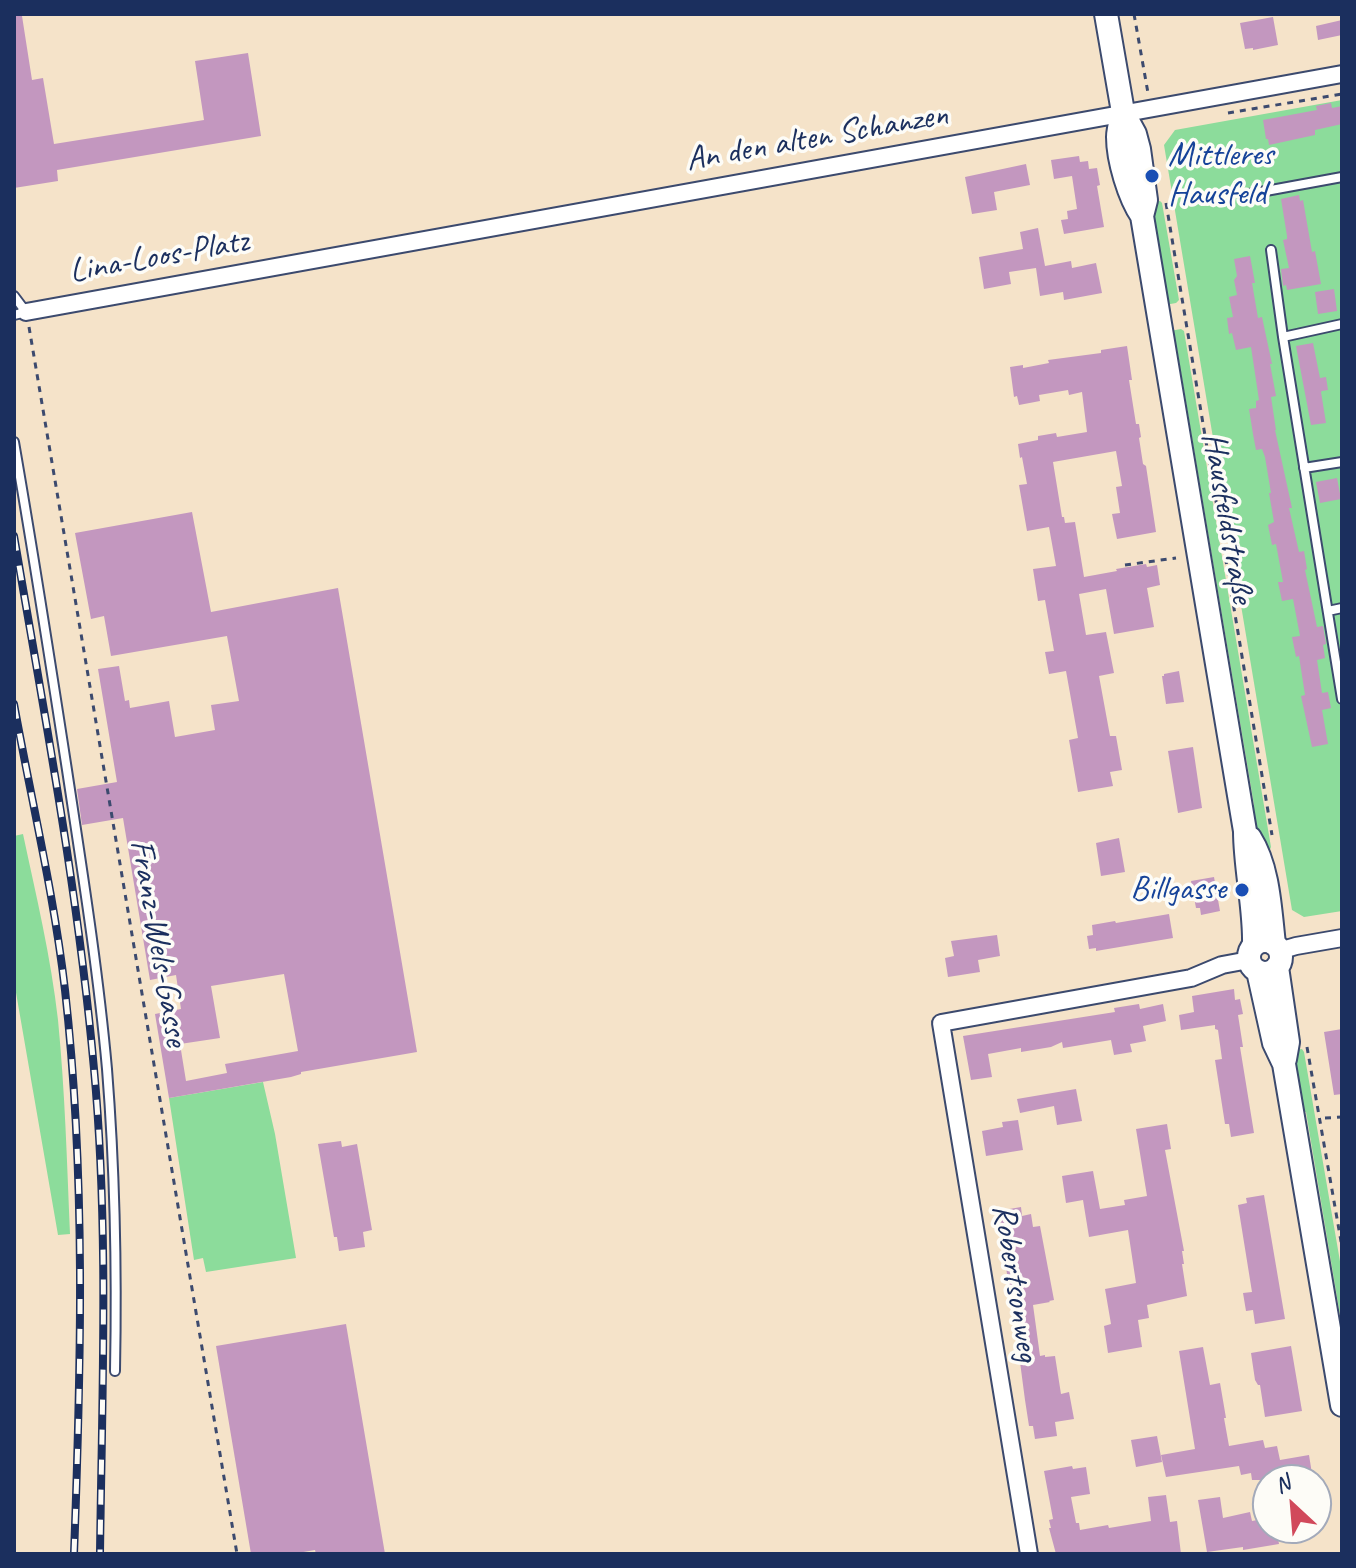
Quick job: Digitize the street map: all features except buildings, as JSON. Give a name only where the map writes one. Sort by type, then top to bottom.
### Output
[{"type":"street","name":"Hausfeldstraße","points":[[1106,14],[1123,112],[1139,149],[1146,200],[1142,216],[1245,831],[1245,857],[1254,922],[1265,956],[1274,1043],[1284,1064],[1342,1405]]},
{"type":"street","name":"An den alten Schanzen","points":[[302,262],[1342,74]]},
{"type":"street","name":"Lina-Loos-Platz","points":[[20,313],[302,262]]},
{"type":"street","points":[[1265,956],[1296,946],[1342,938]]},
{"type":"street","name":"Robertsonweg","points":[[1029,1554],[941,1023],[1191,978],[1222,965],[1265,956]]},
{"type":"lane","points":[[1244,195],[1342,177]]},
{"type":"lane","points":[[1271,250],[1342,699]]},
{"type":"lane","points":[[14,296],[20,313]]},
{"type":"lane","points":[[1283,337],[1342,324]]},
{"type":"lane","points":[[14,442],[75,824],[105,1054],[115,1204],[115,1371]]},
{"type":"lane","points":[[1304,468],[1342,462]]},
{"type":"lane","points":[[1328,611],[1342,608]]},
{"type":"path","points":[[1134,14],[1150,108]]},
{"type":"path","points":[[1219,114],[1342,94]]},
{"type":"path","points":[[1167,204],[1272,834]]},
{"type":"path","name":"Franz-Wels-Gasse","points":[[31,341],[237,1554]]},
{"type":"path","points":[[1125,565],[1176,558]]},
{"type":"path","points":[[1307,1046],[1342,1247]]},
{"type":"path","points":[[1325,1118],[1342,1117]]},
{"type":"green space","points":[[1342,100],[1342,911],[1304,917],[1292,910],[1164,145],[1175,130]]},
{"type":"green space","points":[[1160,201],[1179,300],[1165,305],[1153,228],[1153,202]]},
{"type":"green space","points":[[1170,331],[1184,331],[1271,847],[1269,852],[1256,832],[1251,806],[1254,805],[1177,349],[1173,349]]},
{"type":"green space","points":[[23,834],[58,1020],[70,1234],[58,1235],[14,981],[14,836]]},
{"type":"green space","points":[[1302,1049],[1342,1273],[1342,1327],[1306,1112],[1301,1111],[1296,1081],[1295,1050]]},
{"type":"green space","points":[[263,1082],[296,1258],[206,1272],[203,1258],[194,1260],[169,1098]]},
{"type":"railway","points":[[14,536],[70,868],[94,1069],[103,1251],[100,1554]]},
{"type":"railway","points":[[14,704],[55,918],[72,1060],[80,1272],[74,1554]]},
{"type":"place","name":"Mittleres Hausfeld","points":[[1152,176]]},
{"type":"place","name":"Billgasse","points":[[1242,890]]}]
